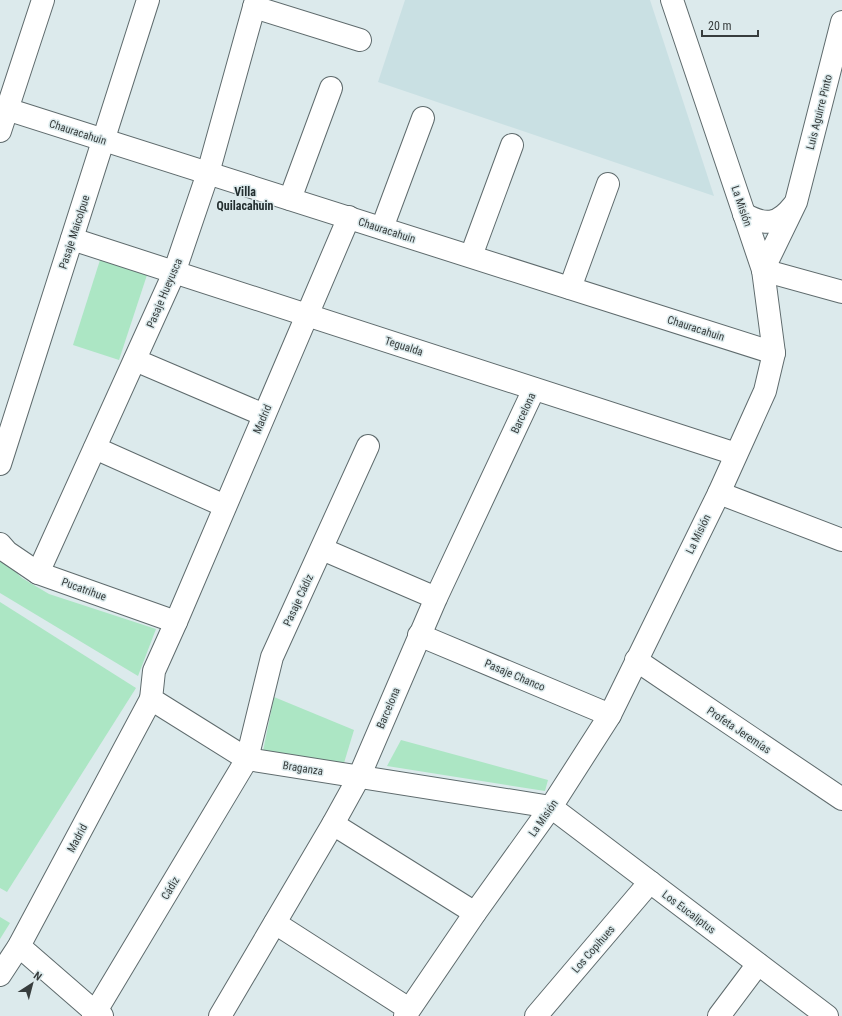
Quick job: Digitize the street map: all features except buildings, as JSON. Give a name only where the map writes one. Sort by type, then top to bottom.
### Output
[{"type":"street","points":[[0,131],[4,108],[43,0]]},
{"type":"street","name":"Pasaje Maicolpue","points":[[0,464],[148,0]]},
{"type":"street","name":"La Misión","points":[[407,1012],[475,913],[551,807],[610,715],[719,493],[766,391],[774,352],[763,270],[672,0]]},
{"type":"street","points":[[255,3],[360,40]]},
{"type":"street","name":"Pasaje Hueyusca","points":[[38,573],[174,273],[208,173],[255,3]]},
{"type":"street","name":"Luis Aguirre Pinto","points":[[763,270],[796,202],[842,22]]},
{"type":"street","points":[[290,199],[331,88]]},
{"type":"street","name":"Chauracahuin","points":[[4,108],[774,352]]},
{"type":"street","points":[[382,228],[423,118]]},
{"type":"street","points":[[471,256],[512,145]]},
{"type":"street","points":[[570,288],[608,184]]},
{"type":"street","name":"Luis Aguirre Pinto","points":[[744,214],[762,222],[769,222],[777,220],[788,213],[796,202]]},
{"type":"street","name":"Madrid","points":[[176,622],[349,217]]},
{"type":"street","name":"Tegualda","points":[[72,239],[736,454]]},
{"type":"street","points":[[763,270],[842,292]]},
{"type":"street","points":[[135,360],[264,416]]},
{"type":"street","name":"Barcelona","points":[[220,1016],[333,824],[359,776],[436,598],[534,389]]},
{"type":"street","name":"Pasaje Cádiz","points":[[247,759],[272,657],[368,446]]},
{"type":"street","points":[[95,448],[225,506]]},
{"type":"street","points":[[719,493],[842,540]]},
{"type":"street","name":"Pucatrihue","points":[[0,544],[7,552],[38,573],[176,622]]},
{"type":"street","points":[[322,549],[436,598]]},
{"type":"street","points":[[151,699],[154,671],[176,622]]},
{"type":"street","name":"Pasaje Chanco","points":[[419,636],[610,715]]},
{"type":"street","name":"Profeta Jeremías","points":[[636,660],[842,799]]},
{"type":"street","name":"Madrid","points":[[0,974],[19,946],[151,699]]},
{"type":"street","name":"Braganza","points":[[151,699],[247,759],[551,807]]},
{"type":"street","name":"Cádiz","points":[[97,1015],[247,759]]},
{"type":"street","name":"Los Eucaliptus","points":[[551,807],[827,1016]]},
{"type":"street","points":[[333,824],[475,913]]},
{"type":"street","name":"Los Copihues","points":[[536,1016],[650,882]]},
{"type":"street","points":[[275,923],[407,1012]]},
{"type":"street","points":[[19,946],[97,1015]]},
{"type":"street","points":[[719,1016],[758,964]]},
{"type":"shaded area","points":[[405,0],[650,0],[714,196],[378,82]]},
{"type":"green space","points":[[100,260],[147,275],[119,360],[73,345]]},
{"type":"green space","points":[[0,557],[22,578],[49,594],[156,629],[138,676],[0,593]]},
{"type":"green space","points":[[0,602],[136,688],[7,892],[0,888]]},
{"type":"green space","points":[[274,697],[354,730],[344,763],[263,751]]},
{"type":"green space","points":[[401,740],[548,780],[545,791],[387,766]]},
{"type":"green space","points":[[0,917],[10,923],[0,939]]},
{"type":"district","name":"Villa Quilacahuin","points":[[245,199]]}]
